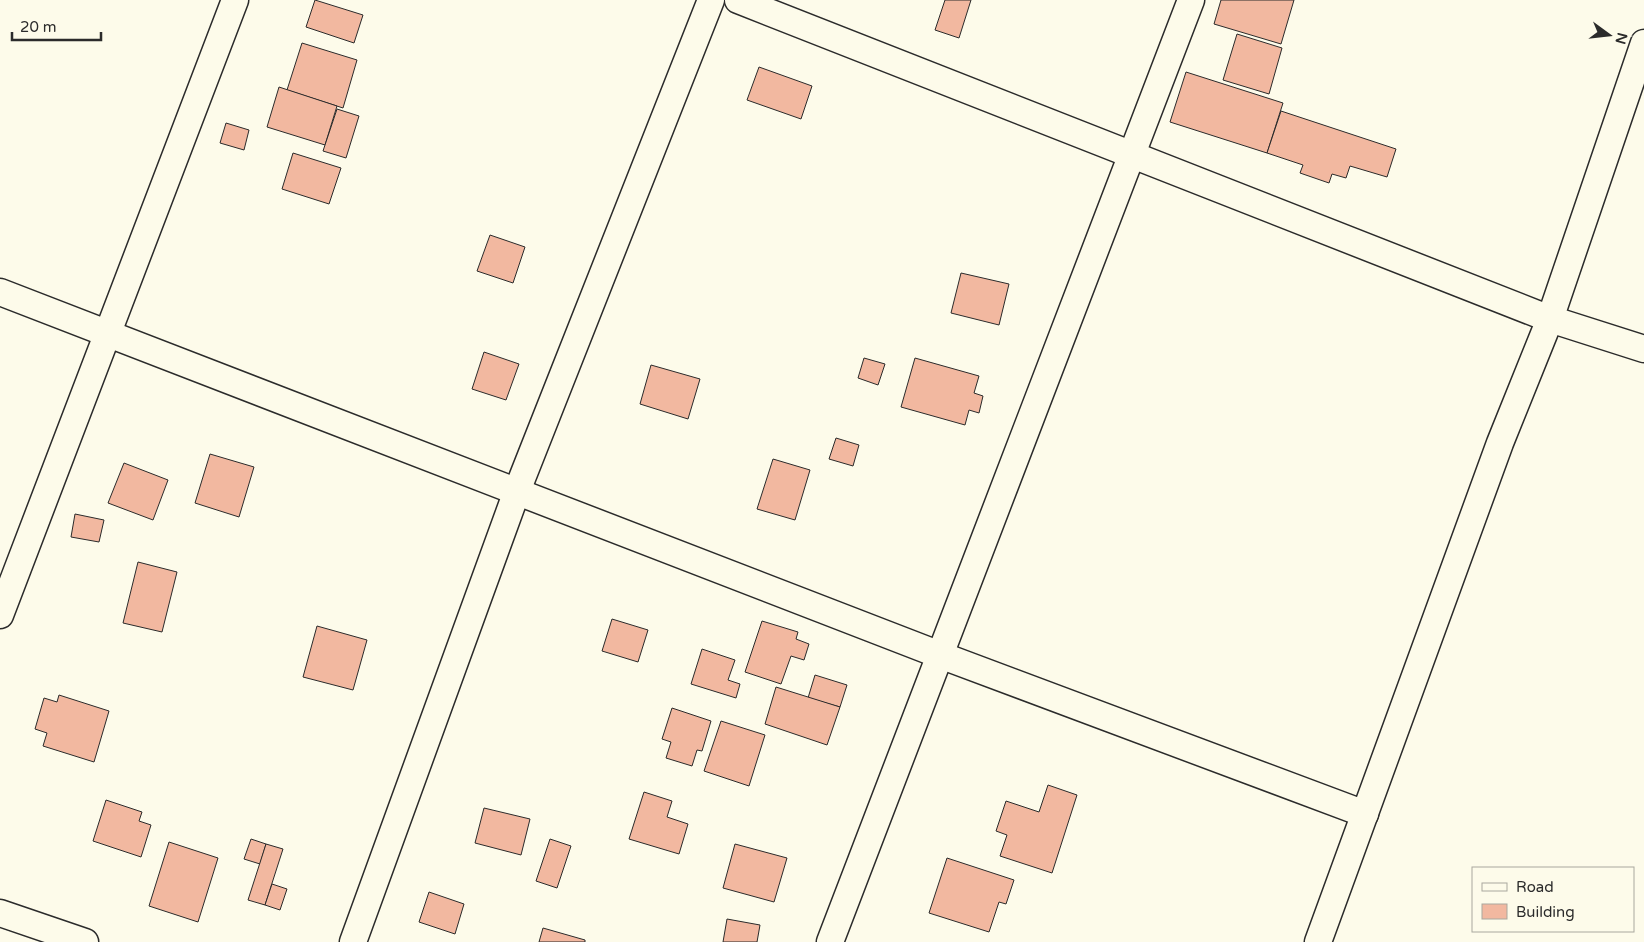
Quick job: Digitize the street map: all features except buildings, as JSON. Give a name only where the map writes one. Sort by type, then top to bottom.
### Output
[{"type":"street","points":[[0,615],[235,0]]},
{"type":"street","points":[[352,942],[517,492],[711,0]]},
{"type":"street","points":[[738,0],[1550,319],[1644,349]]},
{"type":"street","points":[[830,942],[1191,0]]},
{"type":"street","points":[[1318,942],[1500,443],[1550,319],[1644,43]]},
{"type":"street","points":[[0,292],[940,655],[1365,814]]},
{"type":"street","points":[[0,912],[85,942]]}]
